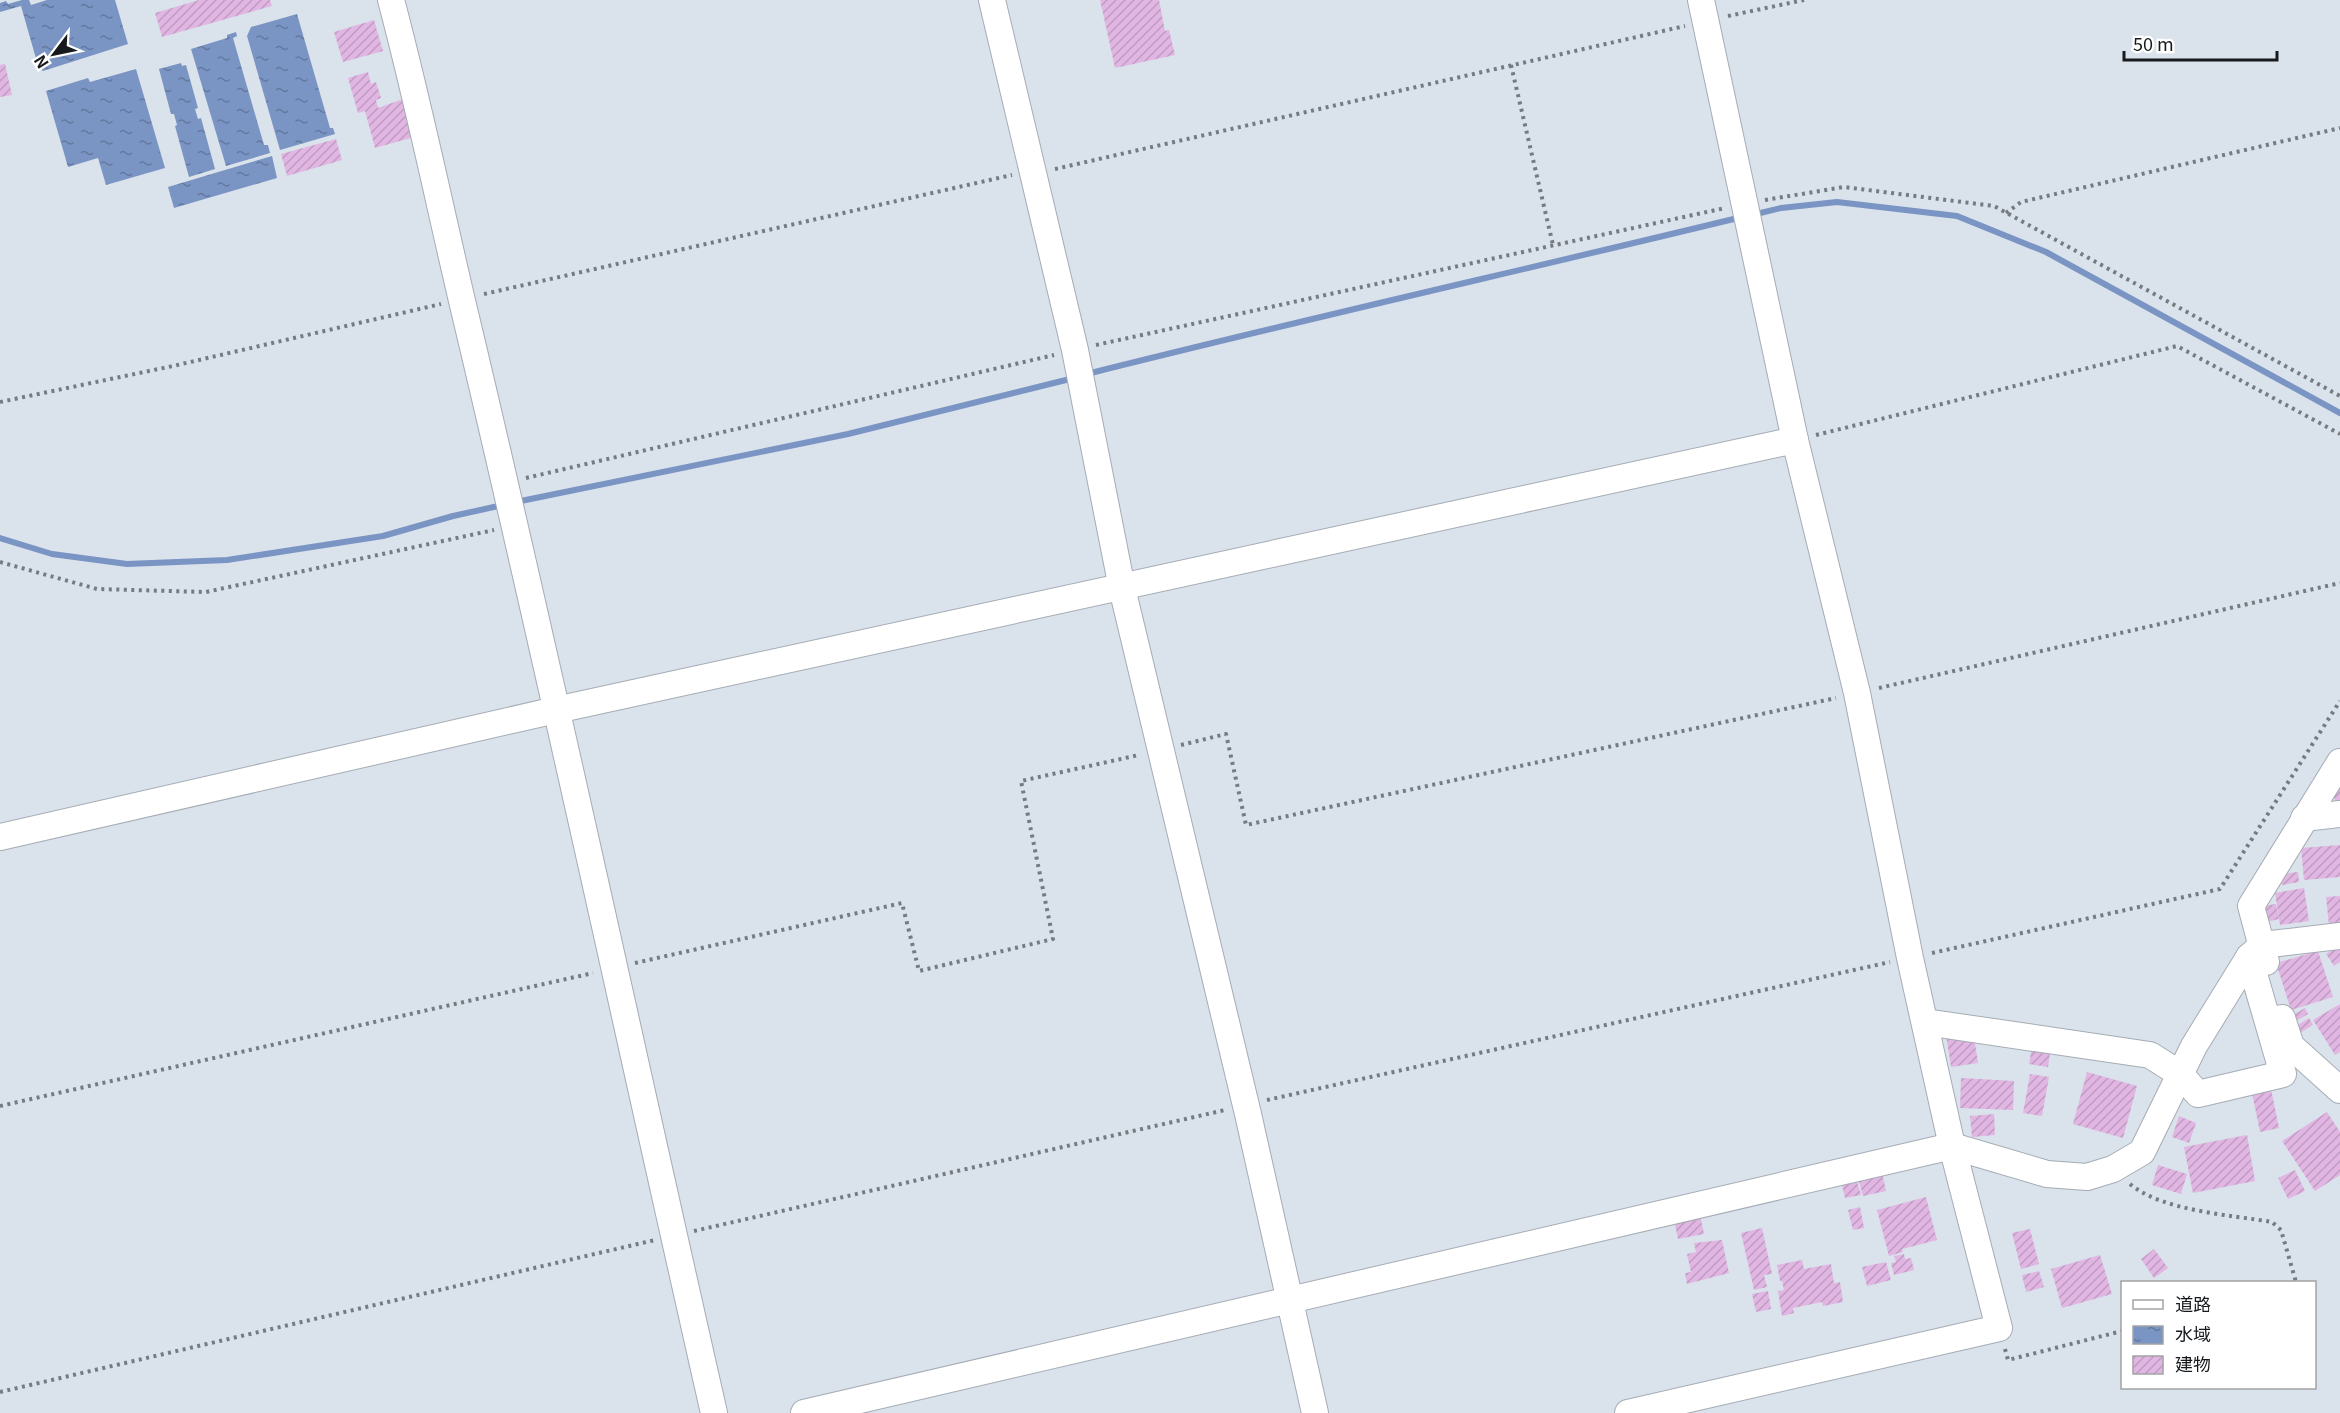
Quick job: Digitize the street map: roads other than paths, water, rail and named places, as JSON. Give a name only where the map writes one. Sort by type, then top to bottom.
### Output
[{"type":"street","points":[[392,0],[419,106],[461,299],[515,525],[714,1413]]},
{"type":"street","points":[[993,0],[1074,350],[1122,588],[1162,750],[1315,1413]]},
{"type":"street","points":[[1628,1413],[1999,1328],[1952,1146],[1910,958],[1857,693],[1795,440],[1704,10]]},
{"type":"street","points":[[0,837],[556,710],[1795,440]]},
{"type":"street","points":[[1925,1022],[2150,1056],[2180,1074],[2198,1094],[2283,1074],[2255,951],[2252,906],[2340,762]]},
{"type":"street","points":[[2304,818],[2340,814]]},
{"type":"street","points":[[804,1413],[1952,1146],[2047,1174],[2086,1177],[2113,1169],[2142,1152],[2194,1046],[2255,951],[2340,936]]},
{"type":"street","points":[[2255,951],[2291,1046],[2340,1090]]},
{"type":"water","points":[[29,0],[31,5],[47,0],[115,0],[128,44],[43,71],[39,69],[21,6],[0,12],[0,3],[6,1],[8,4]]},
{"type":"water","points":[[297,14],[330,128],[333,128],[335,134],[280,150],[247,36],[251,27]]},
{"type":"water","points":[[236,32],[237,36],[233,38],[264,145],[268,145],[270,153],[226,166],[191,49],[227,38],[227,35]]},
{"type":"water","points":[[181,63],[182,66],[186,65],[198,108],[195,109],[198,119],[201,118],[215,169],[189,177],[175,126],[177,125],[174,114],[171,114],[159,69]]},
{"type":"water","points":[[136,69],[165,168],[106,185],[98,158],[68,167],[46,91],[88,78],[90,82]]},
{"type":"water","points":[[272,156],[277,178],[174,208],[168,187]]},
{"type":"waterway","points":[[1752,215],[1781,208],[1837,202],[1957,216],[2046,252],[2340,413]]},
{"type":"waterway","points":[[1087,374],[1742,217]]},
{"type":"waterway","points":[[516,502],[848,434],[1074,378]]},
{"type":"waterway","points":[[0,538],[52,554],[127,564],[227,560],[383,536],[453,516],[503,505]]}]
